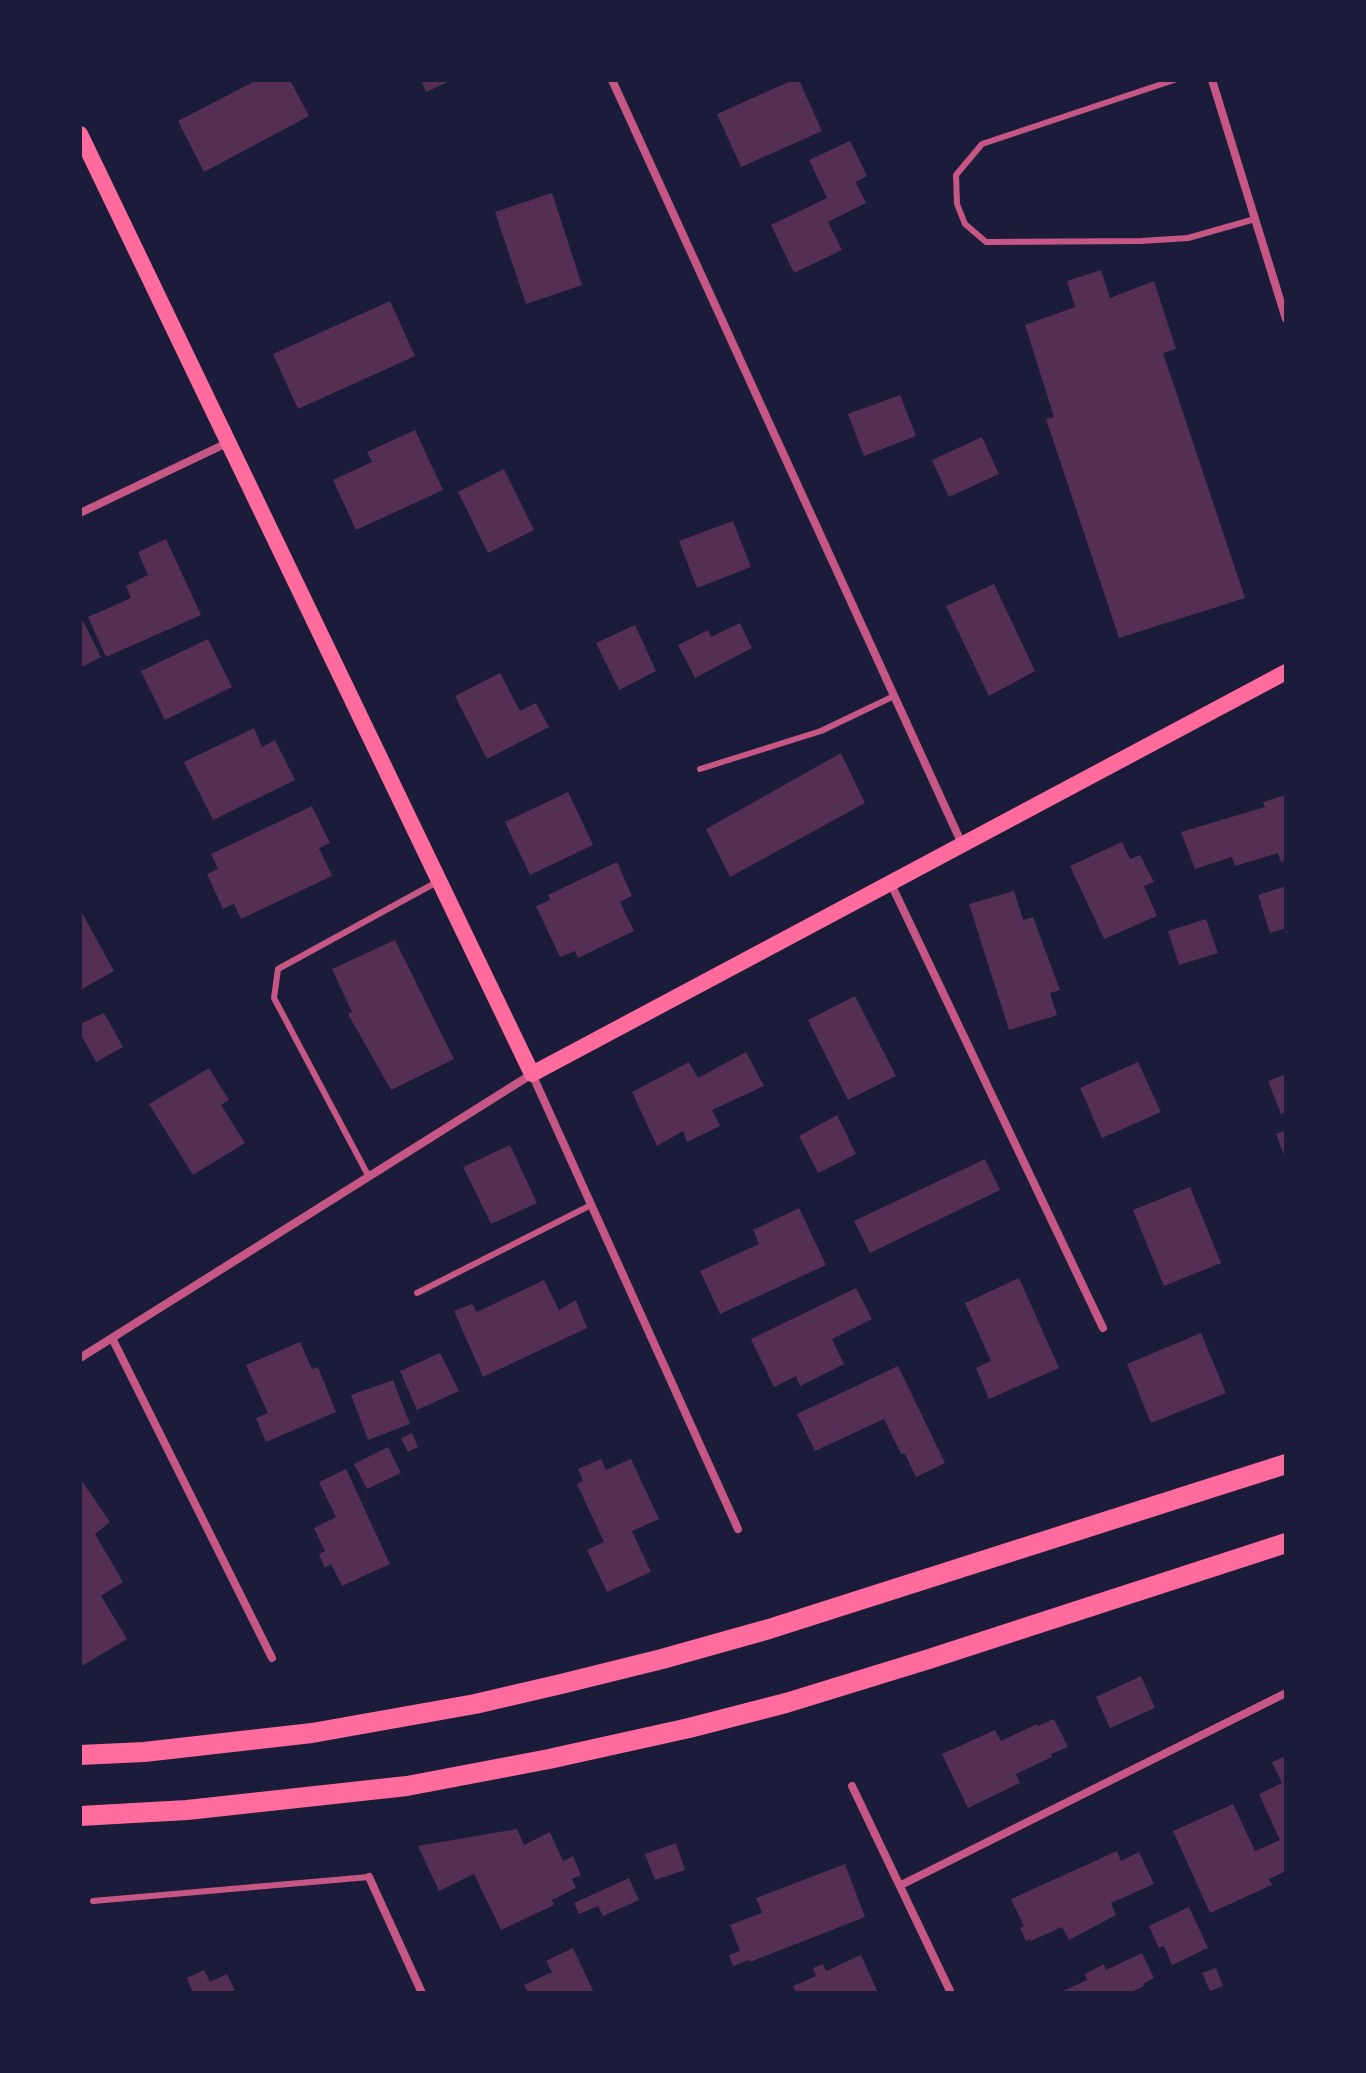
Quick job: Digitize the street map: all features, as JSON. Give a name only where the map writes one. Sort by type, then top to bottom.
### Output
[{"type":"main road","points":[[80,134],[532,1074],[1286,672]]},
{"type":"main road","points":[[80,1755],[144,1752],[312,1733],[475,1704],[561,1684],[769,1629],[1286,1464]]},
{"type":"main road","points":[[80,1816],[187,1810],[407,1786],[675,1731],[786,1703],[1286,1543]]},
{"type":"street","points":[[612,80],[962,845]]},
{"type":"street","points":[[1212,80],[1286,319]]},
{"type":"street","points":[[80,513],[227,443]]},
{"type":"street","points":[[891,884],[1103,1328]]},
{"type":"street","points":[[80,1358],[532,1074],[738,1529]]},
{"type":"street","points":[[112,1338],[272,1658]]},
{"type":"street","points":[[901,1885],[1286,1693]]},
{"type":"street","points":[[852,1786],[951,1993]]},
{"type":"street","points":[[369,1877],[422,1993]]},
{"type":"lane","points":[[1174,80],[982,144],[956,175],[957,204],[965,224],[986,242],[1141,241],[1188,238],[1255,219]]},
{"type":"lane","points":[[700,769],[821,731],[894,696]]},
{"type":"lane","points":[[369,1177],[274,998],[278,969],[439,881]]},
{"type":"lane","points":[[417,1293],[591,1205]]},
{"type":"lane","points":[[93,1901],[369,1877]]},
{"type":"building","points":[[257,80],[290,80],[309,116],[204,172],[178,121]]},
{"type":"building","points":[[421,80],[452,80],[426,92]]},
{"type":"building","points":[[799,80],[822,131],[741,167],[717,114]]},
{"type":"building","points":[[850,141],[867,176],[856,182],[866,203],[828,222],[842,250],[794,273],[771,225],[827,198],[809,160]]},
{"type":"building","points":[[552,193],[582,285],[526,304],[495,212]]},
{"type":"building","points":[[1101,270],[1110,298],[1154,281],[1176,349],[1163,353],[1245,598],[1119,638],[1046,419],[1054,417],[1025,325],[1075,307],[1067,281]]},
{"type":"building","points":[[390,301],[415,356],[298,409],[273,354]]},
{"type":"building","points":[[900,395],[916,436],[864,456],[848,414]]},
{"type":"building","points":[[415,430],[443,490],[356,530],[333,480],[372,462],[367,452]]},
{"type":"building","points":[[982,437],[999,474],[949,497],[932,460]]},
{"type":"building","points":[[504,469],[534,530],[488,553],[458,492]]},
{"type":"building","points":[[733,521],[751,567],[697,588],[679,541]]},
{"type":"building","points":[[166,539],[201,615],[106,657],[88,617],[131,598],[126,586],[148,575],[138,552]]},
{"type":"building","points":[[994,584],[1035,671],[989,696],[946,606]]},
{"type":"building","points":[[83,621],[101,657],[80,668],[80,622]]},
{"type":"building","points":[[740,623],[752,648],[695,678],[678,645],[708,630],[711,637]]},
{"type":"building","points":[[635,625],[656,671],[619,690],[596,643]]},
{"type":"building","points":[[208,639],[232,687],[165,720],[141,671]]},
{"type":"building","points":[[500,673],[520,711],[536,703],[549,727],[487,759],[455,696]]},
{"type":"building","points":[[254,728],[262,747],[275,740],[295,780],[213,820],[184,762]]},
{"type":"building","points":[[841,753],[865,803],[730,877],[706,829]]},
{"type":"building","points":[[568,792],[593,845],[530,875],[505,822]]},
{"type":"building","points":[[1286,795],[1286,861],[1281,862],[1278,853],[1235,866],[1232,857],[1195,869],[1181,832],[1265,807],[1263,802]]},
{"type":"building","points":[[312,806],[330,843],[319,848],[332,876],[241,919],[234,904],[223,909],[207,874],[218,869],[211,854]]},
{"type":"building","points":[[1122,842],[1130,859],[1140,855],[1154,882],[1144,886],[1157,916],[1104,939],[1070,866]]},
{"type":"building","points":[[617,862],[632,896],[620,902],[634,931],[578,958],[575,951],[560,957],[536,906],[550,900],[548,895]]},
{"type":"building","points":[[1286,886],[1286,928],[1270,933],[1258,895]]},
{"type":"building","points":[[1014,891],[1023,920],[1033,917],[1060,990],[1050,993],[1057,1015],[1009,1030],[969,904]]},
{"type":"building","points":[[80,914],[114,971],[80,990]]},
{"type":"building","points":[[1206,919],[1218,953],[1179,965],[1168,931]]},
{"type":"building","points":[[395,940],[454,1059],[391,1090],[348,1014],[352,1012],[332,969]]},
{"type":"building","points":[[855,996],[896,1076],[848,1100],[808,1020]]},
{"type":"building","points":[[104,1013],[123,1047],[96,1062],[80,1033],[80,1024]]},
{"type":"building","points":[[746,1052],[764,1086],[712,1110],[720,1126],[687,1142],[683,1131],[657,1146],[632,1092],[689,1062],[698,1078]]},
{"type":"building","points":[[1138,1062],[1161,1112],[1102,1138],[1080,1088]]},
{"type":"building","points":[[209,1068],[229,1100],[221,1105],[245,1143],[193,1175],[149,1104]]},
{"type":"building","points":[[1286,1074],[1286,1112],[1281,1114],[1268,1081]]},
{"type":"building","points":[[837,1115],[856,1154],[818,1173],[799,1136]]},
{"type":"building","points":[[1286,1130],[1286,1160],[1276,1134]]},
{"type":"building","points":[[510,1145],[537,1203],[491,1224],[463,1167]]},
{"type":"building","points":[[985,1159],[1000,1190],[870,1253],[854,1221]]},
{"type":"building","points":[[1190,1187],[1221,1263],[1164,1286],[1133,1210]]},
{"type":"building","points":[[799,1208],[826,1265],[720,1314],[700,1271],[759,1244],[753,1230]]},
{"type":"building","points":[[1019,1278],[1059,1368],[989,1399],[976,1368],[991,1361],[965,1303]]},
{"type":"building","points":[[544,1280],[559,1310],[576,1300],[587,1328],[483,1377],[454,1311],[472,1304],[477,1312]]},
{"type":"building","points":[[856,1288],[872,1319],[832,1339],[844,1364],[800,1386],[796,1376],[774,1387],[751,1339]]},
{"type":"building","points":[[1201,1333],[1226,1393],[1151,1423],[1127,1364]]},
{"type":"building","points":[[300,1342],[312,1369],[318,1367],[336,1412],[266,1442],[256,1418],[268,1413],[246,1365]]},
{"type":"building","points":[[440,1353],[459,1391],[417,1410],[400,1371]]},
{"type":"building","points":[[898,1366],[945,1463],[916,1477],[884,1419],[815,1451],[797,1414]]},
{"type":"building","points":[[393,1380],[410,1424],[368,1440],[351,1395]]},
{"type":"building","points":[[412,1433],[418,1447],[408,1452],[401,1438]]},
{"type":"building","points":[[388,1447],[401,1473],[367,1489],[354,1464]]},
{"type":"building","points":[[601,1459],[606,1470],[631,1459],[659,1519],[632,1531],[651,1572],[607,1592],[587,1550],[604,1542],[577,1484],[583,1481],[578,1469]]},
{"type":"building","points":[[346,1469],[390,1564],[342,1586],[331,1564],[325,1568],[319,1554],[325,1551],[314,1528],[336,1517],[319,1482]]},
{"type":"building","points":[[80,1478],[110,1522],[95,1534],[123,1582],[101,1596],[127,1639],[80,1667]]},
{"type":"building","points":[[1141,1676],[1155,1708],[1110,1728],[1096,1697]]},
{"type":"building","points":[[1054,1719],[1068,1747],[1016,1774],[1020,1783],[968,1808],[942,1754],[995,1730],[1001,1741]]},
{"type":"building","points":[[1286,1756],[1286,1871],[1269,1879],[1272,1885],[1210,1913],[1173,1831],[1233,1804],[1255,1851],[1280,1840],[1259,1794],[1282,1783],[1272,1762]]},
{"type":"building","points":[[517,1829],[524,1845],[550,1832],[563,1861],[573,1856],[581,1875],[572,1879],[576,1888],[552,1900],[554,1905],[501,1930],[474,1874],[439,1891],[418,1846]]},
{"type":"building","points":[[676,1843],[685,1870],[655,1880],[645,1854]]},
{"type":"building","points":[[1117,1851],[1121,1861],[1139,1852],[1154,1884],[1111,1903],[1116,1915],[1069,1940],[1062,1927],[1026,1941],[1020,1928],[1024,1926],[1011,1899]]},
{"type":"building","points":[[845,1864],[865,1917],[733,1966],[729,1955],[740,1951],[730,1925],[762,1913],[756,1898]]},
{"type":"building","points":[[629,1878],[639,1900],[603,1916],[598,1906],[579,1914],[574,1903]]},
{"type":"building","points":[[1189,1907],[1208,1948],[1172,1965],[1164,1946],[1159,1948],[1149,1926]]},
{"type":"building","points":[[573,1948],[594,1993],[528,1993],[524,1985],[552,1972],[546,1961]]},
{"type":"building","points":[[1142,1953],[1154,1978],[1144,1986],[1129,1993],[1059,1993],[1087,1980],[1085,1974],[1104,1964],[1106,1970]]},
{"type":"building","points":[[861,1955],[878,1993],[796,1993],[793,1986],[816,1976],[813,1968],[823,1964],[826,1971]]},
{"type":"building","points":[[1216,1968],[1223,1986],[1210,1991],[1202,1973]]},
{"type":"building","points":[[204,1970],[210,1982],[227,1974],[236,1993],[187,1993],[192,1991],[187,1978]]}]
